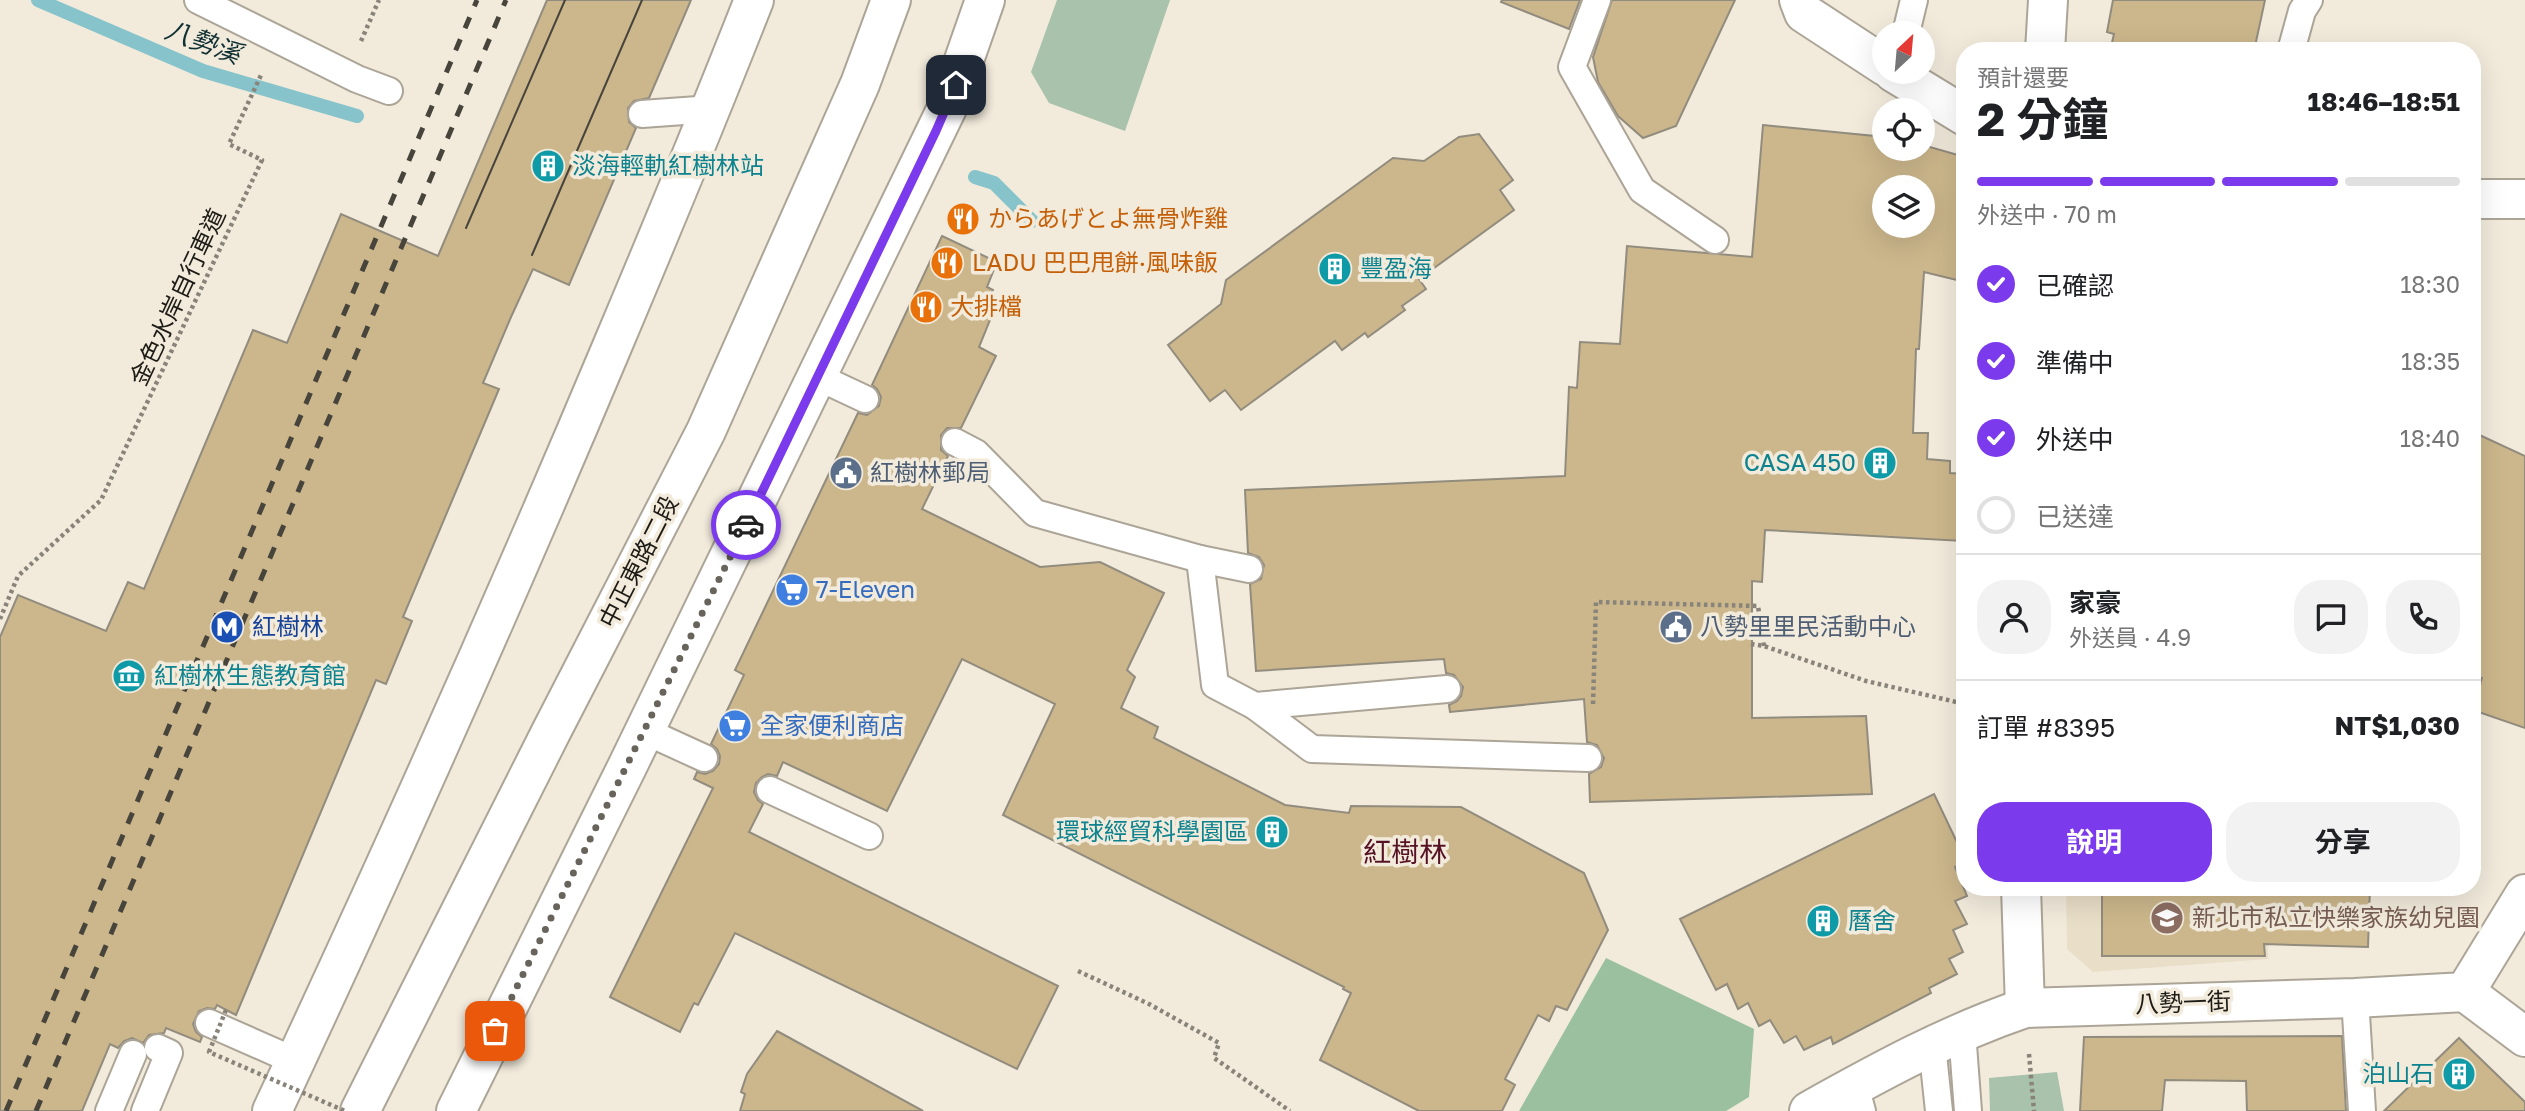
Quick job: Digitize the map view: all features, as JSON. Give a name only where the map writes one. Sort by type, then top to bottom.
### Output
[{"type":"street","points":[[271,1111],[465,690],[712,109],[754,0]]},
{"type":"street","name":"中正東路二段","points":[[360,1111],[706,431],[860,85],[891,0]]},
{"type":"street","points":[[456,1111],[818,377],[948,106],[985,0]]},
{"type":"street","points":[[1799,0],[1804,13],[1872,57]]},
{"type":"street","points":[[2046,42],[2048,0]]},
{"type":"street","points":[[1914,84],[1956,110]]},
{"type":"street","points":[[2481,199],[2525,199]]},
{"type":"street","points":[[2525,894],[2465,992],[2525,1037]]},
{"type":"street","points":[[2021,896],[2025,1008]]},
{"type":"street","name":"八勢一街","points":[[1809,1111],[1859,1098],[1947,1038],[1981,1022],[2025,1008],[2465,992]]},
{"type":"lane","points":[[198,0],[357,79],[389,91]]},
{"type":"lane","points":[[1597,0],[1572,67],[1642,190],[1715,240]]},
{"type":"lane","points":[[1909,21],[1914,0]]},
{"type":"lane","points":[[2293,42],[2302,11],[2309,0]]},
{"type":"lane","points":[[642,114],[712,109]]},
{"type":"lane","points":[[818,377],[865,399]]},
{"type":"lane","points":[[954,442],[976,453],[1035,513],[1199,559],[1249,569]]},
{"type":"lane","points":[[1199,559],[1215,685],[1255,706],[1312,749],[1588,758]]},
{"type":"lane","points":[[1255,706],[1447,690]]},
{"type":"lane","points":[[645,730],[704,758]]},
{"type":"lane","points":[[770,790],[869,836]]},
{"type":"lane","points":[[2355,998],[2362,1111]]},
{"type":"lane","points":[[217,1016],[295,1061]]},
{"type":"lane","points":[[1939,1111],[1947,1038]]},
{"type":"lane","points":[[1947,1038],[1968,1111]]},
{"type":"lane","points":[[109,1111],[140,1056],[169,1053],[145,1111]]},
{"type":"path","name":"金色水岸自行車道","points":[[0,619],[18,576],[101,500],[262,160],[229,144],[262,72]]},
{"type":"path","points":[[1593,705],[1596,602],[1758,606],[1764,646]]},
{"type":"path","points":[[1751,645],[1764,646],[1866,681],[1956,702]]},
{"type":"path","points":[[1078,971],[1149,1004],[1219,1043],[1214,1058],[1290,1111]]},
{"type":"path","points":[[2025,1008],[2034,1111]]},
{"type":"path","points":[[217,1016],[209,1052],[345,1111]]},
{"type":"shaded area","name":"新北市私立快樂家族幼兒園","points":[[2066,896],[2267,896],[2268,959],[2093,972],[2067,949]]},
{"type":"green space","points":[[1057,0],[1170,0],[1125,131],[1049,103],[1031,72]]},
{"type":"green space","points":[[1606,958],[1754,1029],[1749,1097],[1726,1111],[1519,1111]]},
{"type":"green space","points":[[2057,1072],[2064,1111],[1990,1111],[1989,1078]]},
{"type":"building","points":[[547,0],[691,0],[649,98],[634,101],[628,108],[629,122],[636,128],[569,285],[533,269],[511,317],[483,383],[499,389],[403,617],[412,621],[386,684],[376,680],[236,1015],[217,1005],[215,1009],[199,1011],[193,1024],[202,1037],[200,1042],[166,1028],[164,1033],[149,1035],[143,1043],[132,1038],[124,1041],[118,1048],[110,1044],[82,1111],[0,1111],[0,637],[18,595],[106,631],[128,582],[144,589],[253,330],[287,343],[341,214],[438,256]]},
{"type":"building","points":[[1580,0],[1569,29],[1501,2]]},
{"type":"building","points":[[1612,0],[1735,0],[1676,126],[1643,138],[1618,116],[1598,82],[1593,57]]},
{"type":"building","points":[[2113,0],[2265,0],[2256,42],[2112,42],[2114,34],[2107,32]]},
{"type":"building","points":[[1763,125],[1872,136],[1872,161],[1935,161],[1935,148],[1956,154],[1956,280],[1924,272],[1919,349],[1916,349],[1913,433],[1928,433],[1927,459],[1950,461],[1950,473],[1956,473],[1956,541],[1765,530],[1762,582],[1752,581],[1752,718],[1866,716],[1872,794],[1590,802],[1589,774],[1601,767],[1604,758],[1597,745],[1587,742],[1584,699],[1450,712],[1449,705],[1461,696],[1463,687],[1454,675],[1446,673],[1444,659],[1256,671],[1250,584],[1261,579],[1264,565],[1259,557],[1248,553],[1245,490],[1565,476],[1569,387],[1577,388],[1580,342],[1620,344],[1627,246],[1752,257]]},
{"type":"building","name":"豐盈海","points":[[1479,134],[1513,180],[1500,190],[1514,210],[1419,279],[1426,289],[1402,306],[1405,310],[1368,337],[1365,333],[1342,350],[1335,341],[1241,410],[1225,390],[1210,401],[1168,345],[1221,304],[1226,280],[1393,158],[1424,161],[1459,137]]},
{"type":"building","name":"環球經貿科學園區","points":[[942,236],[997,262],[987,287],[993,290],[984,311],[992,315],[979,347],[996,356],[961,428],[947,428],[941,435],[941,450],[948,456],[922,509],[1040,567],[1100,562],[1164,593],[1127,670],[1135,677],[1121,708],[1158,727],[1154,738],[1285,805],[1349,813],[1351,806],[1461,807],[1584,873],[1608,930],[1567,1010],[1556,1006],[1549,1021],[1538,1015],[1505,1079],[1515,1085],[1502,1111],[1419,1111],[1320,1060],[1351,993],[1343,989],[1344,987],[1003,815],[1055,704],[962,659],[887,811],[783,762],[777,776],[768,774],[756,783],[754,792],[763,804],[749,832],[1058,986],[1017,1069],[735,933],[698,1005],[694,1003],[680,1032],[610,997],[713,788],[694,779],[697,772],[705,774],[713,771],[719,764],[720,756],[711,744],[744,675],[735,670],[858,413],[867,415],[879,406],[881,397],[872,385]]},
{"type":"building","points":[[2481,436],[2525,456],[2525,728],[2481,713]]},
{"type":"building","name":"曆舍","points":[[1934,794],[1956,840],[1956,896],[1967,896],[1955,901],[1967,924],[1953,930],[1963,952],[1949,959],[1957,974],[1929,988],[1931,993],[1833,1044],[1831,1037],[1804,1050],[1796,1036],[1784,1043],[1770,1020],[1759,1026],[1748,1003],[1738,1009],[1727,984],[1716,990],[1680,919]]},
{"type":"building","name":"新北市私立快樂家族幼兒園","points":[[2102,896],[2370,896],[2368,947],[2264,944],[2265,956],[2102,956]]},
{"type":"building","points":[[777,1031],[923,1111],[740,1111],[745,1094],[741,1092],[747,1074]]},
{"type":"building","points":[[2342,1036],[2346,1111],[2247,1111],[2246,1081],[2165,1080],[2162,1111],[2080,1111],[2084,1037]]},
{"type":"building","name":"泊山石","points":[[2459,1038],[2525,1102],[2525,1111],[2384,1111]]},
{"type":"waterway","name":"八勢溪","points":[[38,0],[203,71],[357,116]]},
{"type":"waterway","name":"八勢溪","points":[[975,177],[994,183],[1032,221]]},
{"type":"tram line","points":[[466,228],[565,0]]},
{"type":"tram line","points":[[532,255],[642,0]]},
{"type":"railway","points":[[6,1111],[477,0]]},
{"type":"railway","points":[[36,1111],[506,0]]},
{"type":"way so far","points":[[495,1031],[746,525]]},
{"type":"place","name":"淡海輕軌紅樹林站","points":[[548,166]]},
{"type":"place","name":"からあげとよ無骨炸雞","points":[[963,219]]},
{"type":"place","name":"LADU 巴巴甩餅·風味飯","points":[[947,263]]},
{"type":"place","name":"豐盈海","points":[[1335,269]]},
{"type":"place","name":"大排檔","points":[[926,307]]},
{"type":"place","name":"CASA 450","points":[[1880,463]]},
{"type":"place","name":"紅樹林郵局","points":[[846,473]]},
{"type":"place","name":"7-Eleven","points":[[792,590]]},
{"type":"place","name":"紅樹林","points":[[227,627]]},
{"type":"place","name":"八勢里里民活動中心","points":[[1676,627]]},
{"type":"place","name":"紅樹林生態教育館","points":[[129,676]]},
{"type":"place","name":"全家便利商店","points":[[735,726]]},
{"type":"place","name":"環球經貿科學園區","points":[[1272,832]]},
{"type":"place","name":"新北市私立快樂家族幼兒園","points":[[2167,918]]},
{"type":"place","name":"曆舍","points":[[1823,921]]},
{"type":"place","name":"泊山石","points":[[2459,1074]]},
{"type":"district","name":"紅樹林","points":[[1405,852]]},
{"type":"route","points":[[746,525],[956,85]]}]
